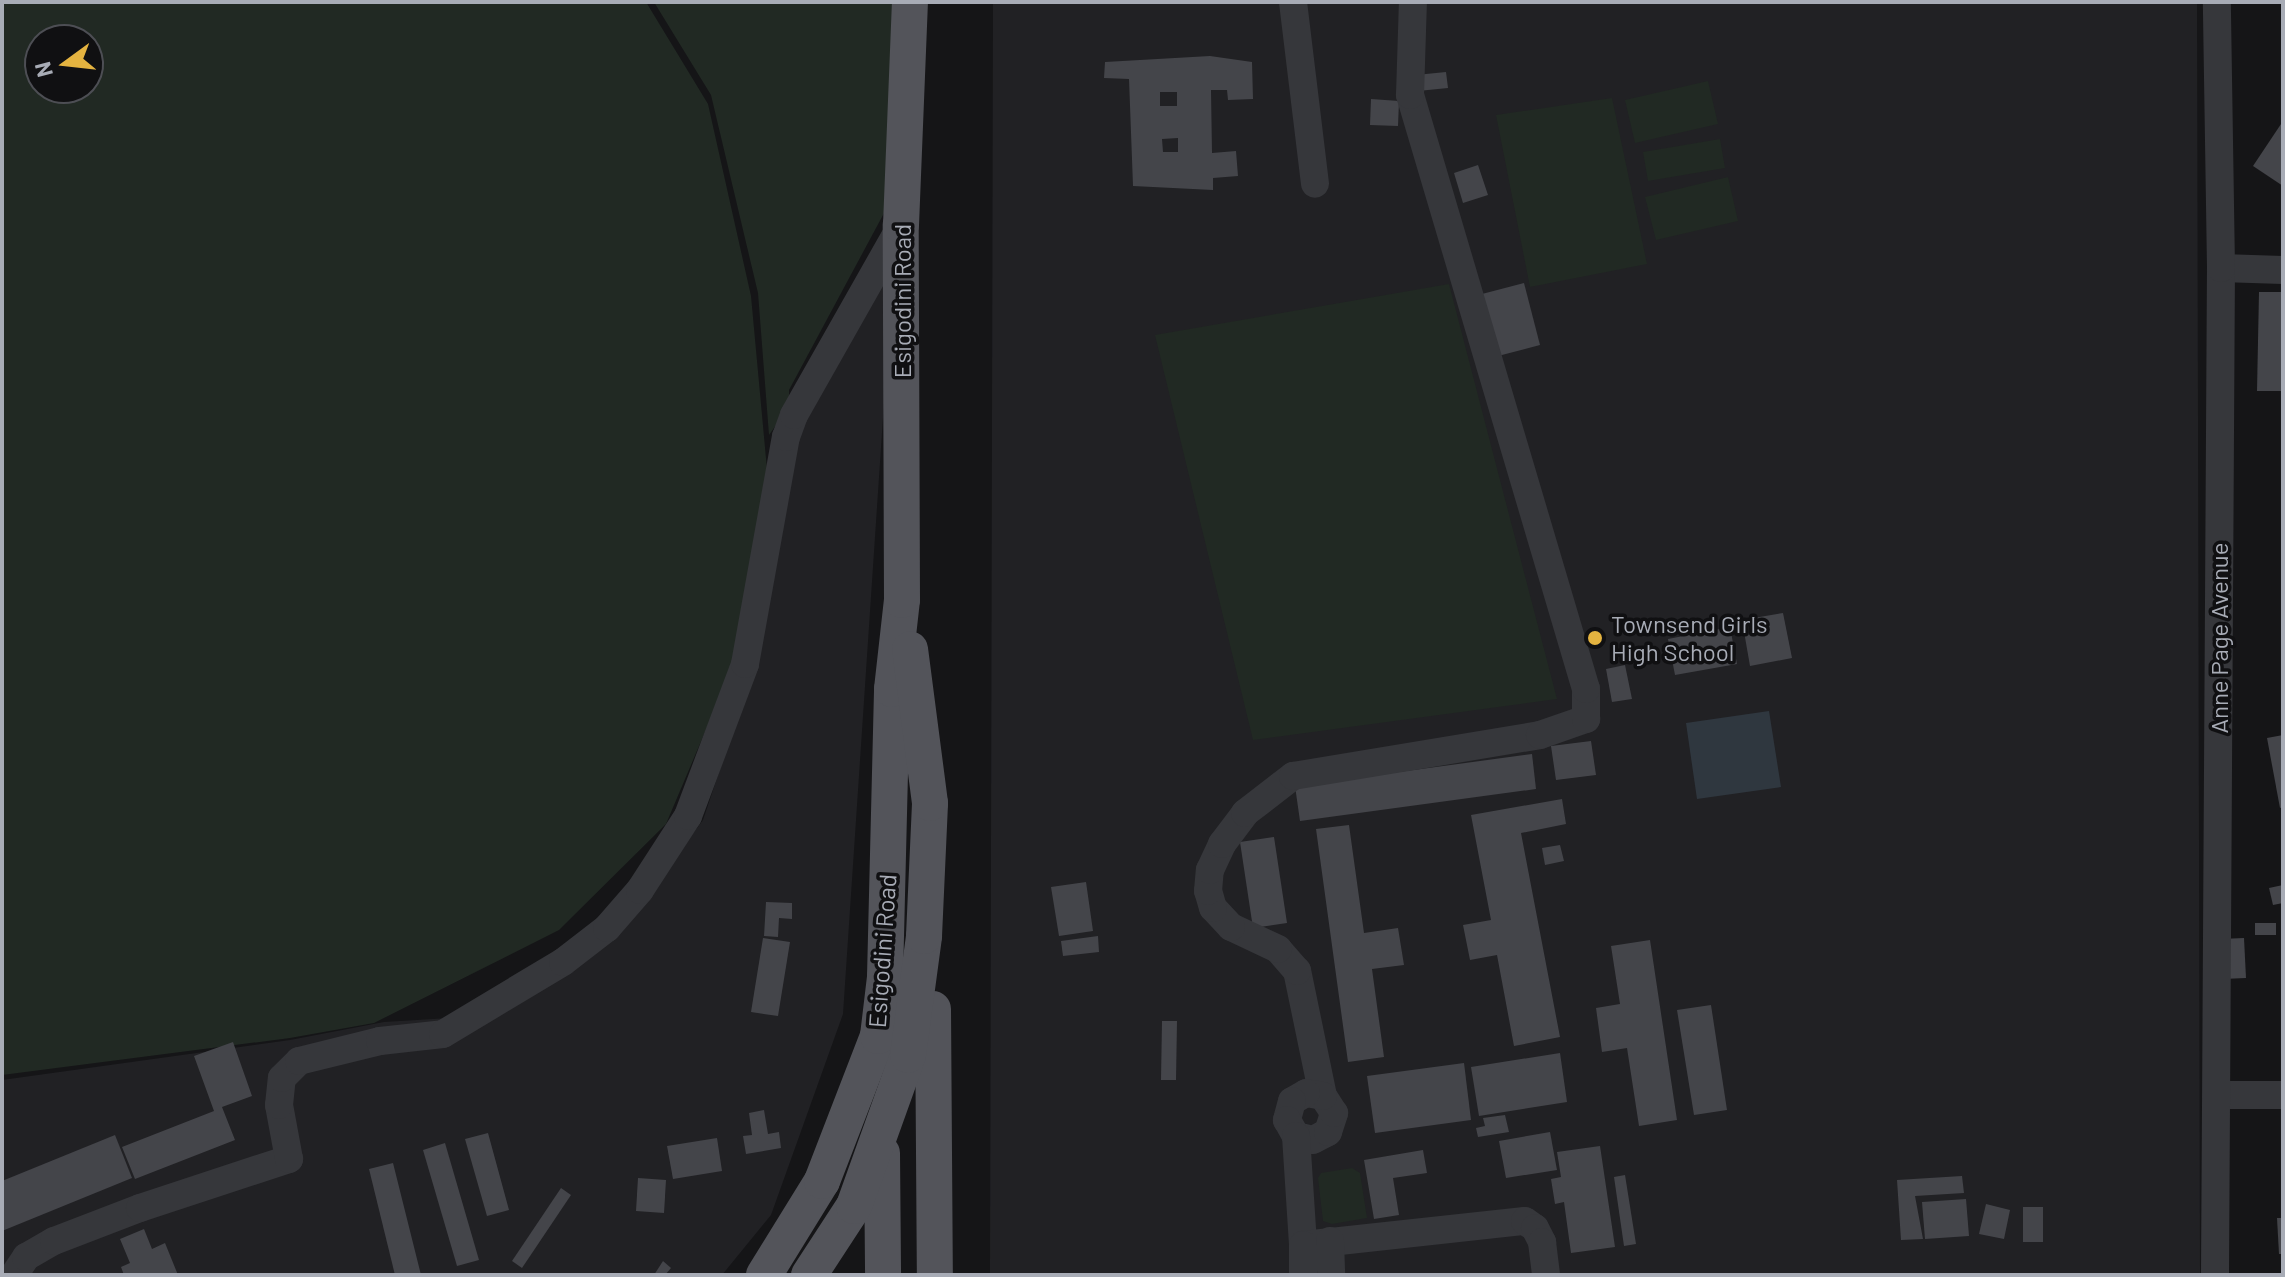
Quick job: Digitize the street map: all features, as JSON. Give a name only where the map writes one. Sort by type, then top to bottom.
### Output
[{"type":"main road","name":"Esigodini Road","points":[[764,1275],[822,1181],[878,1036],[885,977],[892,689],[902,600],[901,225],[910,2]]},
{"type":"main road","name":"Esigodini Road","points":[[809,1275],[854,1206],[882,1137],[908,1055],[924,936],[930,803],[902,600]]},
{"type":"main road","points":[[930,803],[935,1275]]},
{"type":"main road","points":[[878,1036],[883,1275]]},
{"type":"street","points":[[1293,2],[1315,184]]},
{"type":"street","points":[[1331,1275],[1316,1243],[1296,1136],[1287,1120],[1292,1101],[1306,1093],[1323,1096],[1297,971],[1278,949],[1231,927],[1213,908],[1208,891],[1210,870],[1222,844],[1245,813],[1293,776],[1540,735],[1586,719],[1586,689],[1410,95],[1413,2]]},
{"type":"street","name":"Anne Page Avenue","points":[[2215,1275],[2221,268],[2217,2]]},
{"type":"street","points":[[14,1275],[26,1257],[54,1241],[140,1208],[289,1159],[279,1105],[282,1078],[299,1061],[380,1041],[443,1034],[563,962],[607,928],[640,890],[688,816],[745,664],[786,437],[794,415],[901,225]]},
{"type":"street","points":[[2221,268],[2283,270]]},
{"type":"street","points":[[2217,1095],[2283,1095]]},
{"type":"street","points":[[1316,1243],[1525,1221],[1535,1228],[1542,1242],[1546,1275]]},
{"type":"street","points":[[1303,1275],[1316,1243]]},
{"type":"shaded area","points":[[2,2],[646,2],[708,104],[751,296],[769,491],[746,635],[666,824],[559,930],[374,1023],[290,1038],[2,1075]]},
{"type":"shaded area","points":[[654,2],[901,2],[890,202],[789,390],[789,407],[769,435],[758,293],[711,95]]},
{"type":"shaded area","name":"Townsend Girls High School","points":[[993,2],[2197,2],[2200,1275],[990,1275]]},
{"type":"shaded area","points":[[1708,81],[1718,124],[1635,143],[1625,100]]},
{"type":"shaded area","points":[[1612,98],[1647,264],[1530,287],[1496,115]]},
{"type":"shaded area","points":[[1720,139],[1725,168],[1648,181],[1643,152]]},
{"type":"shaded area","points":[[1728,177],[1738,221],[1656,240],[1645,197]]},
{"type":"shaded area","points":[[897,209],[843,1014],[771,1215],[722,1275],[2,1275],[2,1080],[290,1040],[384,1022],[498,1015],[613,939],[703,820],[762,644],[799,388]]},
{"type":"shaded area","points":[[1449,284],[1557,699],[1253,740],[1155,335]]},
{"type":"shaded area","points":[[1769,711],[1781,787],[1697,799],[1686,723]]},
{"type":"shaded area","points":[[1352,1168],[1360,1173],[1367,1218],[1332,1224],[1323,1221],[1318,1178],[1321,1173]]},
{"type":"building","points":[[1210,56],[1252,62],[1253,99],[1228,100],[1227,90],[1211,90],[1212,153],[1236,151],[1238,176],[1213,178],[1213,190],[1133,186],[1129,79],[1104,78],[1105,62]],"holes":[[[1160,92],[1177,92],[1177,106],[1160,106]],[[1178,138],[1178,152],[1163,152],[1162,139]]]},
{"type":"building","points":[[1446,72],[1448,88],[1418,91],[1416,75]]},
{"type":"building","points":[[1371,99],[1399,101],[1398,126],[1370,125]]},
{"type":"building","points":[[2283,121],[2283,186],[2253,166]]},
{"type":"building","points":[[1478,165],[1488,195],[1463,203],[1454,173]]},
{"type":"building","points":[[1524,283],[1540,345],[1498,356],[1482,294]]},
{"type":"building","points":[[2259,292],[2283,292],[2283,391],[2257,391]]},
{"type":"building","points":[[1783,613],[1792,658],[1750,666],[1742,620]]},
{"type":"building","points":[[1730,627],[1737,664],[1675,675],[1668,639]]},
{"type":"building","points":[[1625,665],[1632,699],[1612,702],[1606,669]]},
{"type":"building","points":[[2283,735],[2283,807],[2280,808],[2267,738]]},
{"type":"building","points":[[1591,741],[1596,775],[1556,780],[1551,746]]},
{"type":"building","points":[[1532,754],[1536,789],[1300,821],[1295,786]]},
{"type":"building","points":[[1562,799],[1566,824],[1521,833],[1560,1037],[1514,1046],[1497,955],[1470,960],[1463,925],[1491,920],[1471,815]]},
{"type":"building","points":[[1349,825],[1364,933],[1398,928],[1404,965],[1372,969],[1384,1057],[1348,1062],[1316,829]]},
{"type":"building","points":[[1274,837],[1287,923],[1253,928],[1240,842]]},
{"type":"building","points":[[1560,845],[1564,861],[1545,865],[1542,848]]},
{"type":"building","points":[[1086,882],[1093,931],[1059,936],[1051,887]]},
{"type":"building","points":[[2283,885],[2283,903],[2273,905],[2269,888]]},
{"type":"building","points":[[766,902],[792,903],[792,919],[779,918],[778,937],[764,936]]},
{"type":"building","points":[[2255,923],[2276,923],[2276,935],[2255,935]]},
{"type":"building","points":[[1098,936],[1099,952],[1063,956],[1061,941]]},
{"type":"building","points":[[763,938],[790,942],[778,1016],[751,1012]]},
{"type":"building","points":[[2244,938],[2246,978],[2223,979],[2221,939]]},
{"type":"building","points":[[1650,940],[1677,1120],[1639,1126],[1627,1048],[1602,1052],[1596,1008],[1620,1004],[1611,946]]},
{"type":"building","points":[[1711,1005],[1727,1110],[1694,1115],[1677,1010]]},
{"type":"building","points":[[1162,1021],[1177,1021],[1176,1080],[1161,1080]]},
{"type":"building","points":[[233,1042],[252,1096],[222,1107],[235,1140],[135,1179],[122,1147],[214,1111],[194,1056]]},
{"type":"building","points":[[1560,1053],[1567,1102],[1479,1116],[1471,1067]]},
{"type":"building","points":[[1464,1063],[1471,1120],[1375,1133],[1367,1076]]},
{"type":"building","points":[[764,1110],[768,1134],[779,1132],[781,1148],[746,1154],[743,1136],[752,1135],[749,1113]]},
{"type":"building","points":[[1505,1115],[1509,1132],[1478,1137],[1476,1128],[1485,1126],[1483,1118]]},
{"type":"building","points":[[1550,1132],[1557,1170],[1506,1178],[1499,1141]]},
{"type":"building","points":[[488,1133],[509,1210],[487,1216],[465,1139]]},
{"type":"building","points":[[115,1135],[132,1178],[2,1231],[2,1181]]},
{"type":"building","points":[[717,1138],[722,1171],[673,1179],[667,1146]]},
{"type":"building","points":[[445,1143],[479,1260],[457,1266],[423,1150]]},
{"type":"building","points":[[1600,1146],[1615,1247],[1571,1253],[1564,1202],[1555,1204],[1551,1179],[1561,1177],[1557,1152]]},
{"type":"building","points":[[1423,1150],[1427,1173],[1393,1178],[1399,1215],[1374,1219],[1364,1160]]},
{"type":"building","points":[[393,1163],[421,1275],[395,1275],[369,1169]]},
{"type":"building","points":[[1625,1175],[1636,1244],[1624,1246],[1614,1177]]},
{"type":"building","points":[[1962,1176],[1964,1193],[1915,1196],[1923,1239],[1901,1240],[1897,1180]]},
{"type":"building","points":[[638,1178],[666,1180],[664,1213],[636,1211]]},
{"type":"building","points":[[561,1188],[571,1195],[522,1268],[512,1261]]},
{"type":"building","points":[[1966,1199],[1969,1236],[1925,1239],[1922,1202]]},
{"type":"building","points":[[1986,1204],[2010,1210],[2004,1239],[1979,1234]]},
{"type":"building","points":[[2023,1207],[2043,1207],[2043,1242],[2023,1242]]},
{"type":"building","points":[[2277,1218],[2283,1218],[2283,1254],[2279,1254]]},
{"type":"building","points":[[144,1229],[152,1249],[165,1243],[178,1275],[124,1275],[121,1267],[130,1263],[120,1239]]},
{"type":"building","points":[[663,1261],[671,1268],[665,1275],[654,1275]]},
{"type":"place","name":"Townsend Girls High School","points":[[1595,638]]}]
